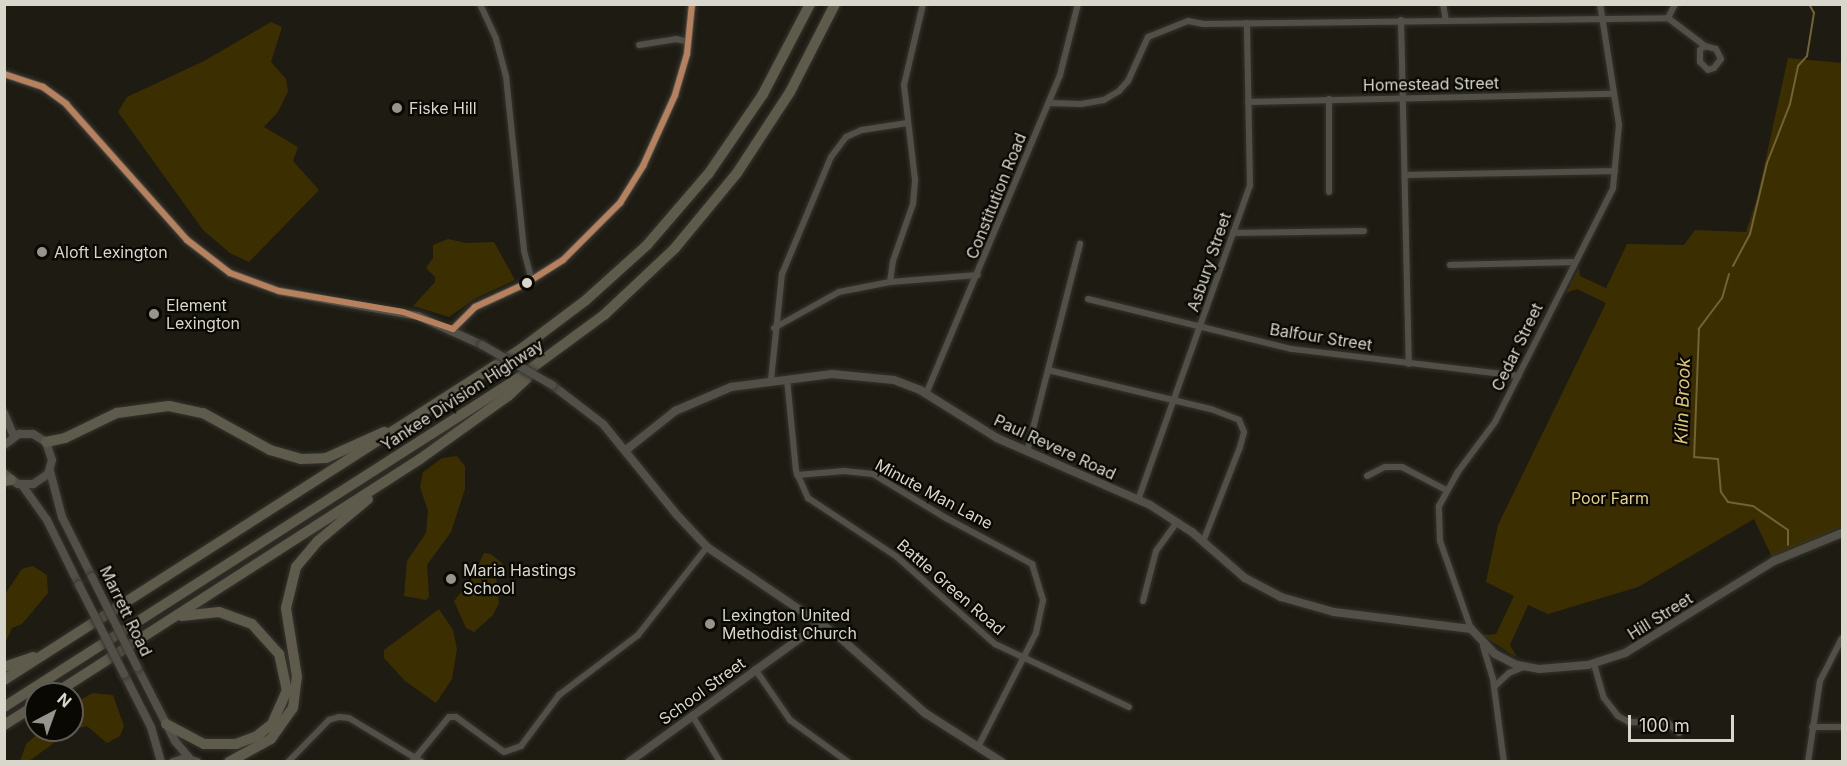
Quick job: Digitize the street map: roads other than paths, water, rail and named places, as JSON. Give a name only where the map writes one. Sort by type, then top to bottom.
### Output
[{"type":"highway","name":"Yankee Division Highway","points":[[4,680],[554,326],[646,245],[692,194],[741,128],[810,4]]},
{"type":"highway","name":"Yankee Division Highway","points":[[4,707],[543,361],[640,283],[719,196],[776,116],[835,4]]},
{"type":"highway","points":[[73,682],[396,475],[508,396],[543,361]]},
{"type":"highway","points":[[46,442],[65,438],[117,413],[170,406],[199,411],[275,452],[305,460],[329,457],[401,426]]},
{"type":"highway","points":[[229,762],[270,739],[293,708],[297,677],[286,608],[289,585],[298,564],[318,541],[396,475]]},
{"type":"highway","points":[[166,724],[209,746],[241,743],[272,724],[287,691],[279,654],[252,624],[213,611],[172,619]]},
{"type":"highway","points":[[4,668],[47,652]]},
{"type":"highway","points":[[4,725],[24,712]]},
{"type":"main road","points":[[4,74],[43,87],[66,104],[187,240],[230,273],[279,291],[403,312],[453,329],[552,385],[590,411],[626,450],[677,515],[707,547],[821,623],[925,713],[1002,762]]},
{"type":"main road","points":[[4,413],[15,436]]},
{"type":"main road","points":[[4,445],[15,436],[33,434],[46,442]]},
{"type":"main road","name":"Marrett Road","points":[[46,442],[52,455],[50,471],[62,517],[166,724],[193,760]]},
{"type":"main road","points":[[7,478],[22,485],[38,482],[50,471]]},
{"type":"main road","name":"Marrett Road","points":[[22,485],[47,520],[150,727],[161,762]]},
{"type":"main road","points":[[173,762],[193,760]]},
{"type":"street","points":[[480,4],[504,66],[524,251],[532,280]]},
{"type":"street","points":[[453,329],[475,308],[532,280],[584,242],[628,192],[668,112],[689,42],[692,4]]},
{"type":"street","points":[[890,282],[893,261],[913,204],[915,180],[907,123],[905,71],[923,4]]},
{"type":"street","name":"Constitution Road","points":[[926,394],[1049,103],[1070,49],[1078,4]]},
{"type":"street","points":[[1443,4],[1446,21]]},
{"type":"street","name":"Cedar Street","points":[[1504,762],[1495,686],[1483,646],[1471,629],[1439,536],[1439,506],[1446,490],[1495,422],[1572,262],[1613,188],[1618,125],[1600,4]]},
{"type":"street","points":[[1668,18],[1675,4]]},
{"type":"street","points":[[1049,103],[1081,104],[1104,100],[1119,91],[1128,81],[1148,37],[1167,26],[1188,21],[1204,24],[1446,21],[1601,16],[1668,18],[1705,46]]},
{"type":"street","points":[[1401,20],[1405,98],[1409,364]]},
{"type":"street","name":"Asbury Street","points":[[1138,500],[1250,185],[1247,23]]},
{"type":"street","points":[[639,45],[676,39],[689,42]]},
{"type":"street","name":"Homestead Street","points":[[1248,102],[1614,94]]},
{"type":"street","points":[[1329,99],[1329,192]]},
{"type":"street","points":[[771,380],[774,328],[787,259],[838,145],[862,130],[907,123]]},
{"type":"street","points":[[1406,175],[1615,171]]},
{"type":"street","points":[[1233,233],[1364,231]]},
{"type":"street","points":[[1027,452],[1080,244]]},
{"type":"street","points":[[1449,265],[1572,262]]},
{"type":"street","points":[[774,328],[839,292],[890,282],[978,275]]},
{"type":"street","name":"Balfour Street","points":[[1088,299],[1292,349],[1518,376]]},
{"type":"street","points":[[1048,370],[1235,417],[1244,432],[1203,542]]},
{"type":"street","name":"Paul Revere Road","points":[[626,450],[692,401],[731,387],[771,380],[858,374],[894,380],[926,394],[1027,452],[1138,500],[1177,522],[1245,578],[1299,604],[1471,629]]},
{"type":"street","name":"Battle Green Road","points":[[787,379],[797,475],[808,498],[897,557],[980,633],[1022,659],[1129,707]]},
{"type":"street","points":[[1367,476],[1385,467],[1402,467],[1446,490]]},
{"type":"street","name":"Minute Man Lane","points":[[797,475],[852,470],[873,474],[946,518],[1022,555],[1038,573],[1043,600],[1036,633],[978,747]]},
{"type":"street","points":[[1143,601],[1156,551],[1177,522]]},
{"type":"street","name":"Hill Street","points":[[1483,646],[1523,667],[1550,669],[1594,664],[1637,647],[1774,561],[1842,533]]},
{"type":"street","points":[[413,760],[449,717],[456,717],[496,748],[513,751],[569,685],[638,634],[707,547]]},
{"type":"street","name":"School Street","points":[[629,762],[821,623]]},
{"type":"street","points":[[1808,762],[1820,681],[1842,638]]},
{"type":"street","points":[[1594,664],[1605,701],[1618,716],[1629,722],[1668,723],[1680,733]]},
{"type":"street","points":[[1495,686],[1523,667]]},
{"type":"street","points":[[755,669],[790,720],[848,762]]},
{"type":"street","points":[[692,715],[720,762]]},
{"type":"street","points":[[288,762],[329,720],[339,717],[349,718],[413,760],[422,762]]},
{"type":"street","points":[[1812,727],[1842,727]]},
{"type":"waterway","name":"Kiln Brook","points":[[1733,266],[1750,234],[1767,163],[1790,104],[1798,66],[1807,56],[1814,13],[1809,4]]},
{"type":"waterway","name":"Kiln Brook","points":[[1729,274],[1722,298],[1699,329],[1694,457],[1718,459],[1721,492],[1728,502],[1753,506],[1788,530],[1788,545]]},
{"type":"place","name":"Fiske Hill","points":[[397,108]]},
{"type":"place","name":"Aloft Lexington","points":[[42,252]]},
{"type":"place","name":"Element Lexington","points":[[154,314]]},
{"type":"place","name":"Maria Hastings School","points":[[451,579]]},
{"type":"place","name":"Lexington United Methodist Church","points":[[710,624]]},
{"type":"park label","name":"Poor Farm","points":[[1610,498]]}]
